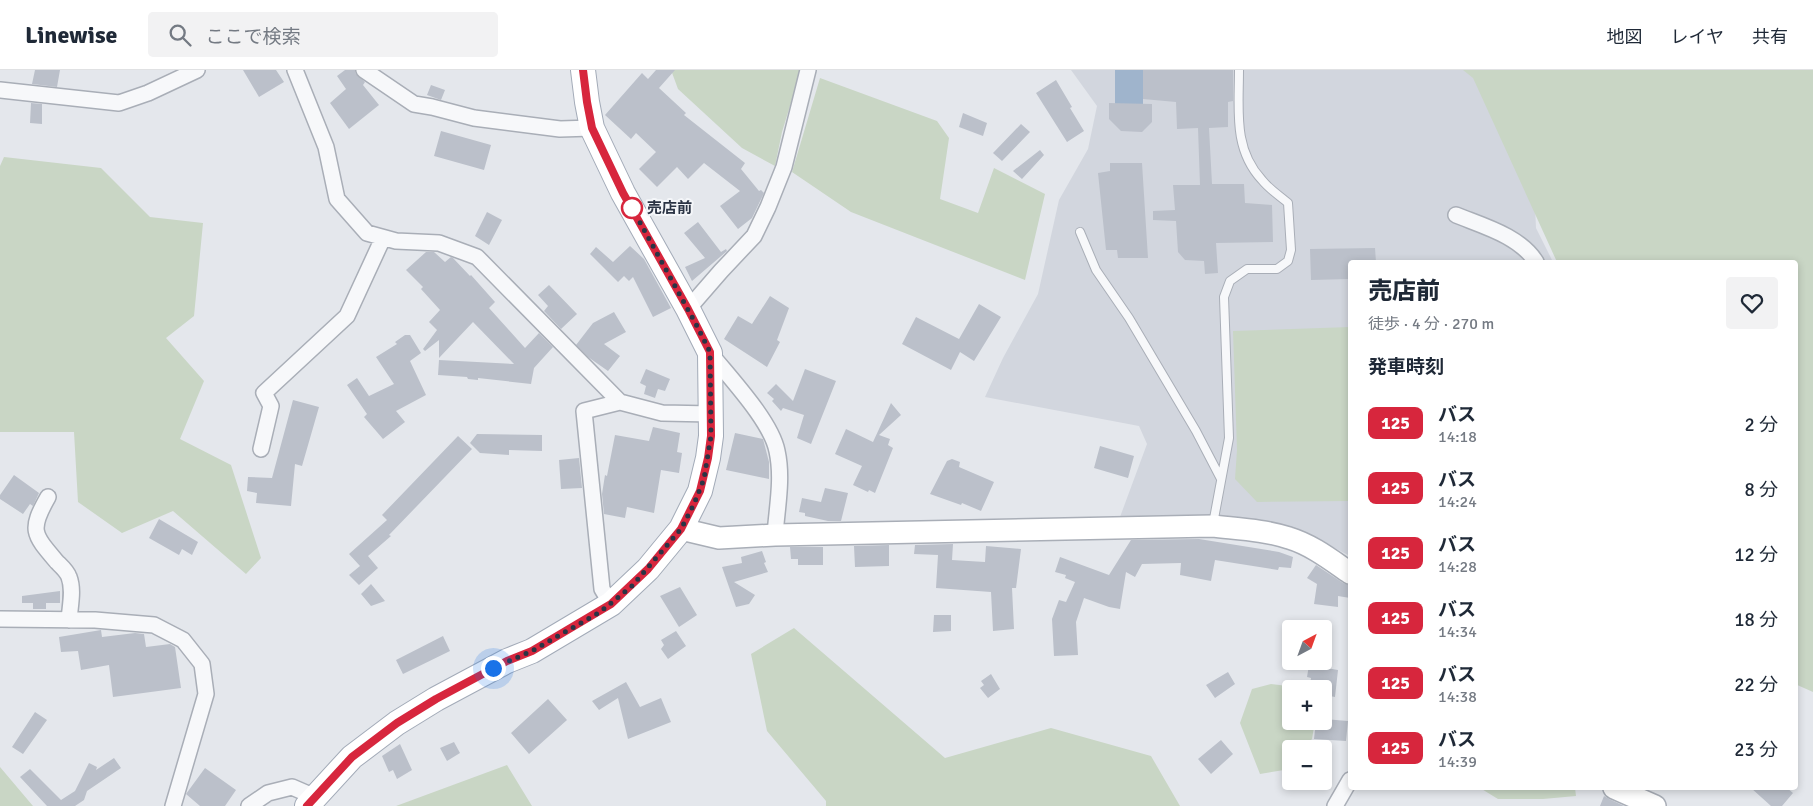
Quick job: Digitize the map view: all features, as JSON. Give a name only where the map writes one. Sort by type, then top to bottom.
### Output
[{"type":"main road","points":[[311,802],[352,757],[419,709],[507,661],[532,651],[611,604],[648,569],[681,529],[704,479],[712,414],[710,352],[623,193],[592,128],[583,70]]},
{"type":"street","points":[[0,90],[119,103],[148,93],[198,70]]},
{"type":"street","points":[[295,70],[326,147],[337,199],[367,233],[396,241],[439,243],[477,258],[620,402]]},
{"type":"street","points":[[364,70],[414,104],[474,118],[560,129],[592,128]]},
{"type":"street","points":[[688,309],[754,236],[784,167],[808,70]]},
{"type":"street","points":[[1456,215],[1514,241],[1535,260]]},
{"type":"street","points":[[261,450],[271,406],[264,393],[347,316],[383,238]]},
{"type":"street","points":[[710,352],[770,430],[777,451],[780,484],[775,535]]},
{"type":"street","points":[[611,604],[602,589],[584,411],[620,402],[662,413],[712,414]]},
{"type":"street","points":[[48,497],[37,516],[35,528],[39,541],[69,575],[72,594],[69,620]]},
{"type":"street","points":[[681,529],[719,538],[775,535],[1212,526],[1256,530],[1290,538],[1317,550],[1348,572]]},
{"type":"street","points":[[0,618],[95,620],[154,625],[183,640],[202,664],[206,694],[173,806]]},
{"type":"street","points":[[1335,806],[1348,783]]},
{"type":"street","points":[[249,806],[268,793],[292,787],[311,802]]},
{"type":"street","points":[[1619,790],[1655,806]]},
{"type":"lane","points":[[1212,526],[1228,438],[1224,297],[1230,281],[1247,269],[1277,270],[1288,260],[1291,250],[1288,203],[1262,180],[1245,157],[1239,133],[1239,70]]},
{"type":"lane","points":[[1080,232],[1096,270],[1134,326],[1196,431],[1221,479]]},
{"type":"shaded area","points":[[1071,70],[1529,70],[1536,228],[1552,260],[1348,260],[1348,555],[1323,542],[1264,525],[1120,517],[1147,444],[1139,426],[985,397],[1003,358],[1038,294],[1059,200],[1088,149],[1097,106]]},
{"type":"green space","points":[[671,70],[801,70],[782,132],[775,166],[742,148],[678,89]]},
{"type":"green space","points":[[1463,70],[1813,70],[1813,692],[1798,685],[1798,260],[1556,260],[1473,78]]},
{"type":"green space","points":[[820,78],[937,121],[949,138],[940,199],[978,213],[994,168],[1045,194],[1025,280],[851,212],[792,172]]},
{"type":"green space","points":[[4,157],[101,168],[150,217],[203,223],[194,316],[166,338],[204,381],[180,439],[231,465],[261,558],[246,574],[173,511],[122,533],[78,502],[74,432],[0,432],[0,166]]},
{"type":"green space","points":[[1348,327],[1348,501],[1257,502],[1235,479],[1237,450],[1233,331]]},
{"type":"green space","points":[[794,628],[945,758],[1051,728],[1151,756],[1180,806],[826,806],[826,801],[767,731],[751,654]]},
{"type":"green space","points":[[1271,684],[1282,685],[1282,730],[1314,730],[1311,740],[1282,740],[1282,770],[1260,774],[1240,723],[1252,689]]},
{"type":"green space","points":[[507,765],[532,806],[396,806]]},
{"type":"green space","points":[[0,767],[33,806],[0,806]]},
{"type":"green space","points":[[1483,790],[1575,790],[1576,796],[1543,799],[1498,799]]},
{"type":"water","points":[[1115,70],[1143,70],[1143,104],[1115,104]]},
{"type":"building","points":[[35,70],[60,70],[57,87],[32,84]]},
{"type":"building","points":[[243,70],[276,70],[284,82],[259,97]]},
{"type":"building","points":[[345,70],[355,70],[356,74],[365,82],[363,85],[379,105],[349,129],[330,103],[346,89],[337,76]]},
{"type":"building","points":[[656,70],[675,70],[659,88],[686,113],[684,115],[745,163],[741,169],[759,191],[761,190],[764,193],[752,218],[738,229],[720,206],[740,191],[704,163],[688,179],[677,167],[657,187],[639,169],[656,152],[636,133],[631,139],[605,115],[642,73],[648,79]]},
{"type":"building","points":[[1143,70],[1233,70],[1233,101],[1228,102],[1228,127],[1209,128],[1212,184],[1244,184],[1245,203],[1272,205],[1273,242],[1216,243],[1218,273],[1205,274],[1204,261],[1185,260],[1178,252],[1176,221],[1153,220],[1153,211],[1175,210],[1173,185],[1200,185],[1198,128],[1177,129],[1176,102],[1143,99]]},
{"type":"building","points":[[1056,80],[1084,131],[1067,142],[1036,93]]},
{"type":"building","points":[[431,85],[445,90],[441,100],[427,95]]},
{"type":"building","points":[[31,103],[42,104],[42,124],[30,123]]},
{"type":"building","points":[[1109,103],[1152,104],[1152,122],[1142,132],[1121,131],[1109,119]]},
{"type":"building","points":[[963,113],[987,123],[983,136],[959,127]]},
{"type":"building","points":[[1021,124],[1030,132],[1002,161],[993,153]]},
{"type":"building","points":[[441,131],[491,145],[484,170],[434,156]]},
{"type":"building","points":[[1040,150],[1044,155],[1022,179],[1013,171]]},
{"type":"building","points":[[1110,163],[1142,163],[1148,258],[1118,258],[1117,250],[1106,250],[1098,173],[1110,171]]},
{"type":"building","points":[[487,212],[502,220],[489,245],[475,236]]},
{"type":"building","points":[[698,222],[721,252],[726,249],[727,251],[692,281],[685,267],[705,258],[684,233]]},
{"type":"building","points":[[630,246],[644,259],[671,308],[653,317],[633,277],[629,281],[624,276],[618,282],[590,254],[596,247],[613,262]]},
{"type":"building","points":[[1375,248],[1376,260],[1348,260],[1348,279],[1311,280],[1310,249]]},
{"type":"building","points":[[426,252],[434,252],[445,262],[451,257],[453,258],[471,275],[495,302],[489,308],[525,348],[539,333],[553,347],[534,368],[531,384],[438,375],[439,360],[514,364],[473,322],[439,358],[439,340],[425,351],[423,349],[437,330],[429,322],[440,310],[421,289],[423,287],[406,270]]},
{"type":"building","points":[[549,285],[577,314],[561,329],[544,311],[548,306],[538,295]]},
{"type":"building","points":[[770,296],[789,308],[777,340],[780,342],[767,367],[724,339],[738,316],[752,324]]},
{"type":"building","points":[[979,304],[1001,317],[974,361],[960,352],[951,370],[902,344],[916,317],[959,339]]},
{"type":"building","points":[[614,312],[626,332],[604,344],[620,356],[608,371],[588,357],[576,345],[593,323]]},
{"type":"building","points":[[405,335],[410,335],[421,353],[410,361],[426,395],[396,411],[405,422],[383,439],[364,417],[367,414],[347,385],[357,378],[369,396],[394,384],[376,357],[397,344],[395,342]]},
{"type":"building","points":[[646,369],[670,379],[665,391],[658,389],[655,398],[644,394],[646,386],[640,383]]},
{"type":"building","points":[[805,369],[836,381],[811,444],[797,438],[804,415],[783,408],[781,411],[772,401],[774,399],[767,393],[776,384],[793,401]]},
{"type":"building","points":[[293,400],[319,407],[302,466],[295,464],[291,506],[256,503],[257,493],[247,491],[248,477],[272,478]]},
{"type":"building","points":[[891,403],[901,415],[879,435],[890,439],[888,445],[893,448],[875,493],[869,490],[868,492],[853,485],[862,466],[835,454],[846,429],[873,442]]},
{"type":"building","points":[[653,427],[680,433],[677,452],[682,453],[679,473],[661,470],[654,513],[627,507],[625,518],[604,514],[602,494],[615,435],[649,441]]},
{"type":"building","points":[[735,433],[763,439],[769,462],[769,479],[726,470]]},
{"type":"building","points":[[477,434],[542,435],[542,451],[509,450],[509,455],[480,453],[470,443]]},
{"type":"building","points":[[458,436],[472,449],[389,535],[391,536],[368,556],[378,568],[359,585],[349,575],[360,566],[349,554],[387,520],[382,515]]},
{"type":"building","points":[[1100,446],[1134,456],[1128,478],[1094,468]]},
{"type":"building","points":[[579,458],[582,488],[561,489],[559,460]]},
{"type":"building","points":[[952,459],[960,462],[959,467],[994,482],[981,511],[962,503],[961,505],[930,494],[947,461]]},
{"type":"building","points":[[14,475],[39,493],[33,506],[30,504],[23,514],[0,499],[0,495]]},
{"type":"building","points":[[825,488],[848,493],[841,521],[828,521],[805,516],[805,513],[799,512],[802,498],[821,502]]},
{"type":"building","points":[[159,519],[198,542],[192,555],[182,549],[179,555],[149,538]]},
{"type":"building","points":[[1199,539],[1279,552],[1293,557],[1291,568],[1279,567],[1278,570],[1215,560],[1211,581],[1180,575],[1181,563],[1142,564],[1135,577],[1126,572],[1120,609],[1084,598],[1076,622],[1078,655],[1054,656],[1052,619],[1059,600],[1066,602],[1075,582],[1065,578],[1066,575],[1055,572],[1060,557],[1109,575],[1131,540]]},
{"type":"building","points":[[953,544],[952,560],[985,562],[986,546],[1021,549],[1016,588],[1012,588],[1014,629],[993,631],[991,592],[936,588],[938,555],[914,554],[915,545]]},
{"type":"building","points":[[889,545],[889,566],[855,567],[854,546]]},
{"type":"building","points":[[790,547],[823,547],[823,565],[798,565],[798,559],[791,559]]},
{"type":"building","points":[[762,551],[768,572],[734,582],[755,595],[749,604],[736,607],[722,567],[742,563],[741,557]]},
{"type":"building","points":[[1316,565],[1348,584],[1348,598],[1338,596],[1338,607],[1314,604],[1317,584],[1307,578]]},
{"type":"building","points":[[371,584],[385,601],[371,606],[361,594]]},
{"type":"building","points":[[680,587],[697,615],[679,627],[660,596]]},
{"type":"building","points":[[60,591],[60,603],[46,603],[46,609],[33,609],[33,603],[22,603],[22,596]]},
{"type":"building","points":[[934,615],[951,615],[951,631],[933,632]]},
{"type":"building","points":[[101,630],[102,637],[135,633],[144,634],[146,647],[170,644],[175,647],[181,688],[113,697],[109,665],[81,670],[78,651],[61,652],[59,637]]},
{"type":"building","points":[[676,631],[686,646],[668,659],[661,649],[664,645],[661,640]]},
{"type":"building","points":[[443,636],[450,651],[403,674],[396,660]]},
{"type":"building","points":[[1308,670],[1338,670],[1335,697],[1332,696],[1332,680],[1311,680],[1311,678],[1307,677]]},
{"type":"building","points":[[1228,672],[1235,684],[1215,698],[1206,685]]},
{"type":"building","points":[[991,674],[1000,689],[988,698],[980,688],[984,685],[981,681]]},
{"type":"building","points":[[626,682],[640,707],[661,698],[671,722],[628,739],[618,698],[599,710],[592,701]]},
{"type":"building","points":[[548,699],[567,720],[529,754],[511,733]]},
{"type":"building","points":[[35,712],[47,720],[23,754],[12,747]]},
{"type":"building","points":[[1332,720],[1348,721],[1346,741],[1314,739],[1315,730],[1332,730]]},
{"type":"building","points":[[1221,740],[1233,754],[1211,774],[1198,759]]},
{"type":"building","points":[[454,742],[460,753],[447,761],[440,748]]},
{"type":"building","points":[[400,744],[412,770],[397,779],[393,770],[389,772],[382,756]]},
{"type":"building","points":[[114,758],[121,768],[87,791],[84,800],[75,806],[47,806],[20,777],[30,769],[61,800],[75,791],[89,763],[97,767],[96,770]]},
{"type":"building","points":[[205,768],[236,790],[225,806],[200,806],[186,794]]},
{"type":"building","points":[[1753,790],[1789,790],[1793,793],[1782,806],[1771,806]]},
{"type":"building","points":[[1604,796],[1609,799],[1624,806],[1600,806]]},
{"type":"bus line","name":"125","points":[[307,806],[352,757],[397,723],[436,699],[507,661],[532,651],[611,604],[648,569],[681,529],[700,491],[704,479],[711,436],[710,352],[657,252],[623,193],[592,128],[583,70]]},
{"type":"place","name":"売店前","points":[[632,208]]},
{"type":"route","points":[[493,668],[532,651],[600,612],[632,586],[681,529],[704,479],[711,436],[710,352],[632,208]]}]
